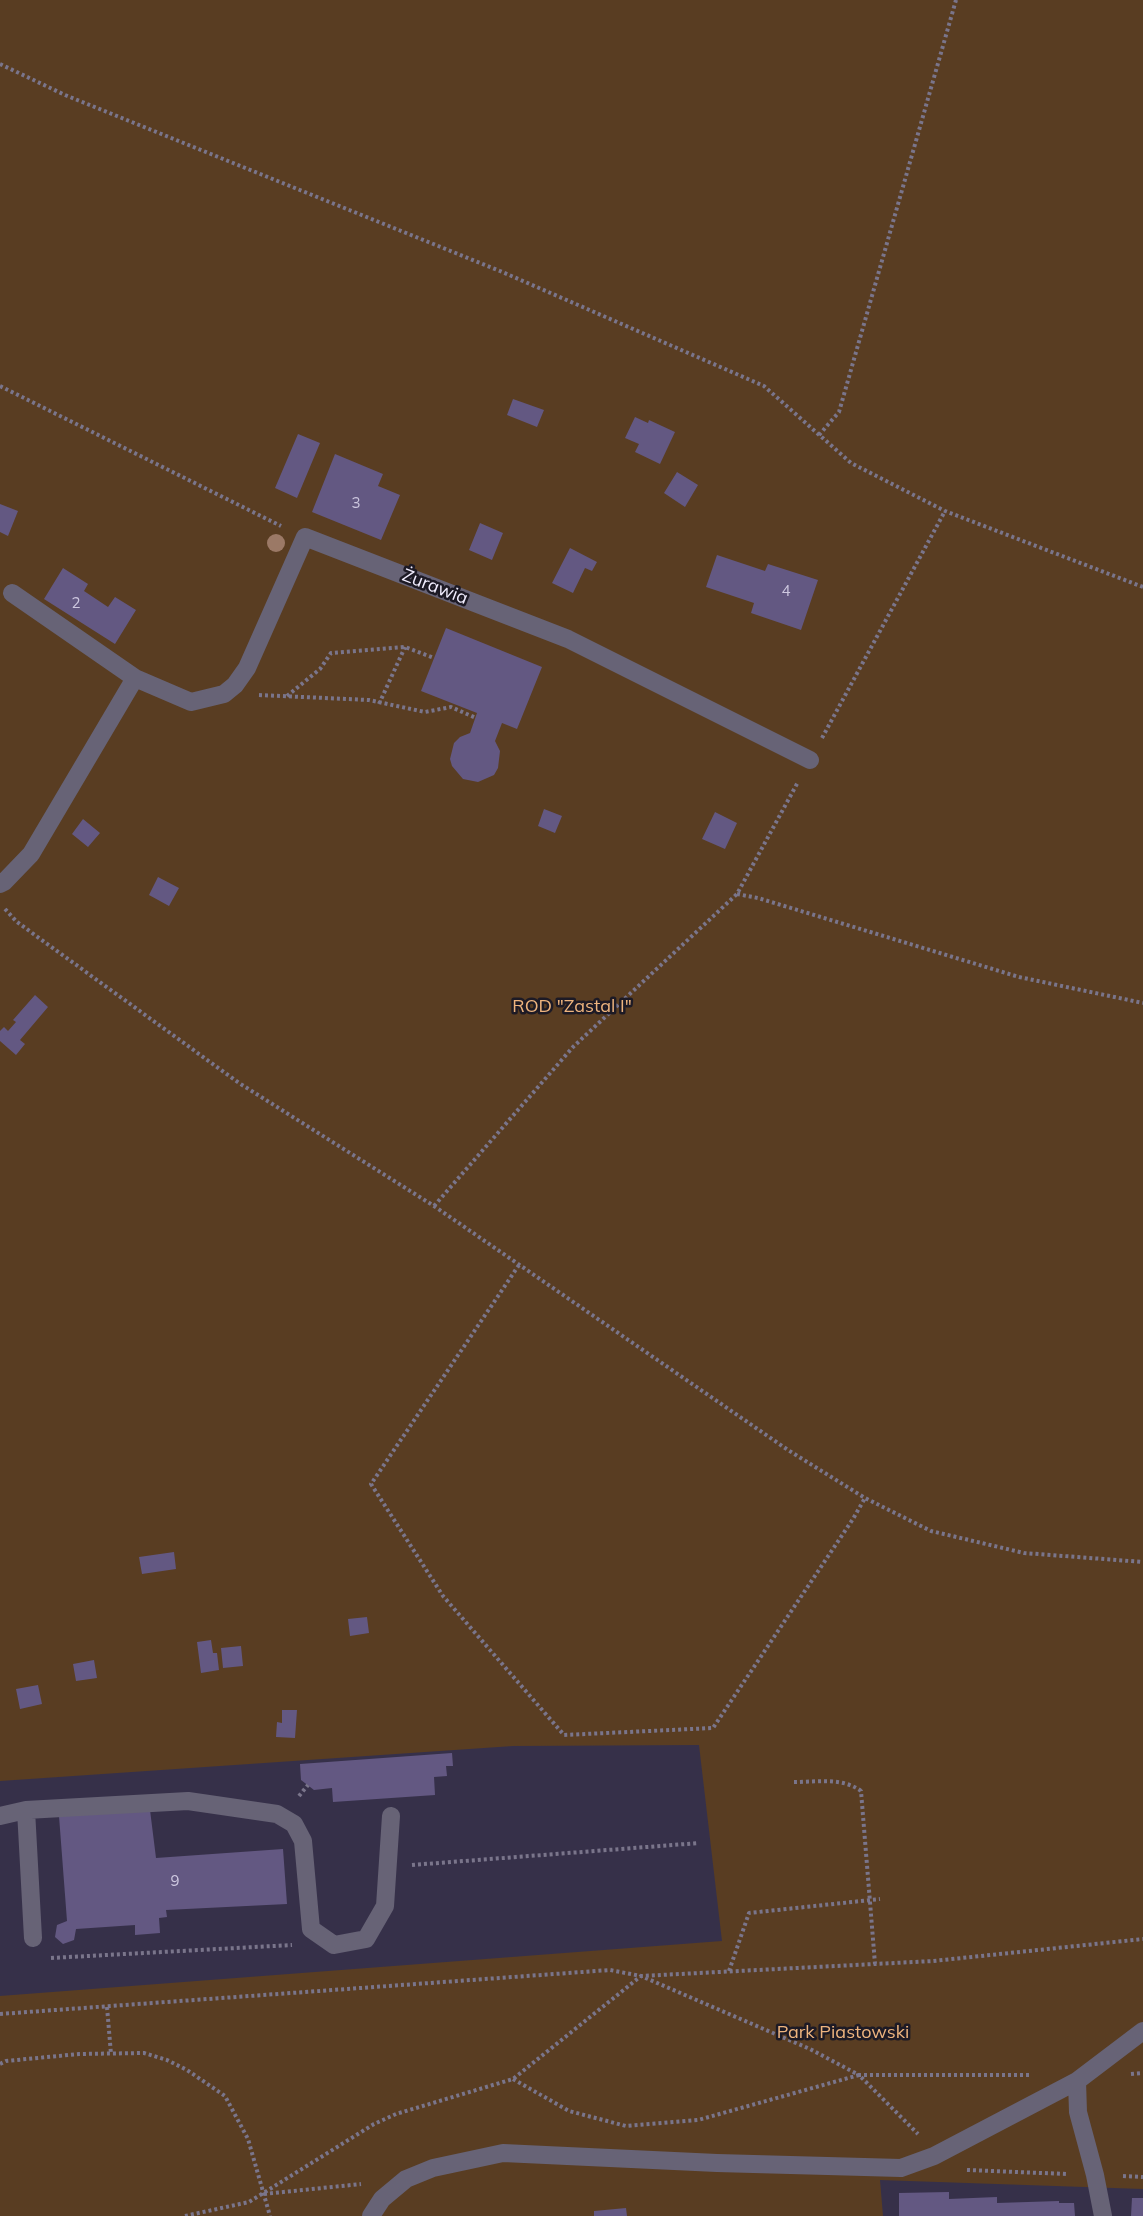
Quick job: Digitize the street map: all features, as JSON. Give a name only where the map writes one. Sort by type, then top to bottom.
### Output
[{"type":"street","points":[[12,593],[135,678],[191,702],[224,694],[231,689],[247,668],[305,537]]},
{"type":"street","name":"Żurawia","points":[[305,537],[568,639],[810,760]]},
{"type":"street","points":[[0,884],[31,854],[135,678]]},
{"type":"street","points":[[0,1816],[26,1810],[188,1801],[277,1814],[294,1824],[303,1841],[311,1929],[334,1945],[366,1939],[385,1906],[391,1816]]},
{"type":"street","points":[[26,1810],[33,1938]]},
{"type":"street","points":[[371,2216],[382,2199],[406,2179],[433,2168],[503,2153],[901,2168],[937,2154],[1082,2078],[1143,2031]]},
{"type":"street","points":[[1082,2078],[1078,2112],[1095,2175],[1103,2216]]},
{"type":"path","points":[[819,435],[839,412],[956,0]]},
{"type":"path","points":[[0,64],[65,95],[500,271],[764,386],[851,463],[945,511],[1143,587]]},
{"type":"path","points":[[0,386],[305,537]]},
{"type":"path","points":[[434,1206],[573,1047],[737,894],[945,511]]},
{"type":"path","points":[[286,697],[320,669],[332,653],[405,647],[434,658]]},
{"type":"path","points":[[379,704],[405,647]]},
{"type":"path","points":[[231,689],[252,694],[286,697],[369,700],[379,704],[425,712],[451,707],[476,718]]},
{"type":"path","points":[[737,894],[758,898],[1019,977],[1143,1003]]},
{"type":"path","points":[[0,904],[18,922],[239,1083],[434,1206],[788,1450],[866,1498],[931,1531],[1024,1553],[1143,1562]]},
{"type":"path","points":[[519,1265],[371,1485],[443,1596],[564,1735],[713,1728],[866,1498]]},
{"type":"path","points":[[794,1782],[837,1781],[852,1784],[861,1791],[875,1964]]},
{"type":"path","points":[[388,1867],[699,1844]]},
{"type":"path","points":[[729,1971],[749,1913],[880,1899]]},
{"type":"path","points":[[33,1938],[35,1959],[314,1944],[313,1931]]},
{"type":"path","points":[[185,2216],[249,2202],[374,2124],[396,2114],[513,2079],[641,1976],[933,1962],[1143,1939]]},
{"type":"path","points":[[0,2014],[610,1970],[641,1976],[810,2049],[859,2076],[937,2154]]},
{"type":"path","points":[[107,2007],[111,2054]]},
{"type":"path","points":[[0,2064],[6,2061],[58,2056],[144,2053],[167,2060],[187,2070],[225,2096],[248,2139],[270,2216]]},
{"type":"path","points":[[1082,2078],[1143,2073]]},
{"type":"path","points":[[513,2079],[569,2112],[626,2126],[698,2120],[859,2076],[1041,2075]]},
{"type":"path","points":[[958,2170],[1143,2177]]},
{"type":"path","points":[[263,2194],[406,2179]]},
{"type":"green space","name":"ROD \"Zastal I\"","points":[[0,0],[1143,0],[1143,2189],[880,2180],[883,2216],[0,2216],[0,1996],[722,1941],[699,1745],[513,1746],[0,1781]]},
{"type":"building","points":[[513,399],[544,410],[537,427],[507,415]]},
{"type":"building","points":[[635,417],[648,423],[649,420],[675,432],[660,464],[635,452],[639,444],[625,438]]},
{"type":"building","points":[[298,434],[320,443],[297,498],[275,488]]},
{"type":"building","points":[[335,454],[383,474],[378,486],[400,495],[381,540],[312,512]]},
{"type":"building","points":[[677,472],[698,485],[685,507],[664,493]]},
{"type":"building","points":[[0,504],[18,511],[8,536],[0,532]]},
{"type":"building","points":[[480,523],[503,533],[492,560],[469,550]]},
{"type":"building","points":[[570,548],[597,562],[592,571],[585,568],[573,593],[552,583]]},
{"type":"building","points":[[717,555],[765,571],[768,564],[818,580],[801,630],[751,613],[754,603],[706,587]]},
{"type":"building","points":[[63,568],[88,584],[84,591],[108,607],[115,597],[136,610],[115,644],[44,599]]},
{"type":"building","points":[[446,628],[542,667],[517,729],[502,723],[495,741],[500,751],[498,768],[494,775],[478,782],[463,779],[452,766],[450,759],[454,743],[460,737],[470,733],[477,713],[421,691]]},
{"type":"building","points":[[544,809],[562,816],[555,833],[538,826]]},
{"type":"building","points":[[715,812],[737,823],[725,849],[702,839]]},
{"type":"building","points":[[83,819],[100,833],[88,847],[72,834]]},
{"type":"building","points":[[158,877],[179,888],[169,906],[149,895]]},
{"type":"building","points":[[35,995],[48,1007],[20,1040],[25,1044],[16,1055],[0,1041],[0,1031],[4,1027],[8,1031],[16,1022],[13,1020]]},
{"type":"building","points":[[174,1552],[176,1569],[142,1574],[139,1557]]},
{"type":"building","points":[[367,1617],[369,1633],[350,1636],[348,1619]]},
{"type":"building","points":[[211,1640],[213,1653],[217,1653],[219,1670],[201,1673],[197,1642]]},
{"type":"building","points":[[241,1646],[243,1666],[223,1668],[221,1648]]},
{"type":"building","points":[[94,1660],[97,1678],[76,1681],[73,1664]]},
{"type":"building","points":[[38,1685],[42,1704],[20,1709],[16,1689]]},
{"type":"building","points":[[282,1710],[297,1710],[295,1738],[276,1737],[277,1722],[282,1723]]},
{"type":"building","points":[[452,1753],[453,1766],[446,1766],[447,1776],[434,1777],[435,1795],[333,1802],[332,1788],[314,1790],[301,1780],[300,1764]]},
{"type":"building","points":[[150,1810],[156,1858],[283,1849],[287,1904],[166,1910],[167,1917],[159,1918],[160,1933],[135,1935],[135,1925],[76,1929],[74,1940],[63,1944],[55,1937],[57,1925],[67,1921],[59,1816]]},
{"type":"building","points":[[949,2192],[949,2199],[997,2197],[997,2203],[1059,2201],[1059,2203],[1074,2203],[1075,2216],[899,2216],[899,2193]]},
{"type":"building","points":[[1132,2198],[1143,2198],[1143,2216],[1131,2216]]},
{"type":"building","points":[[626,2208],[627,2216],[594,2216],[594,2211]]},
{"type":"park label","name":"Park Piastowski","points":[[843,2033]]}]
